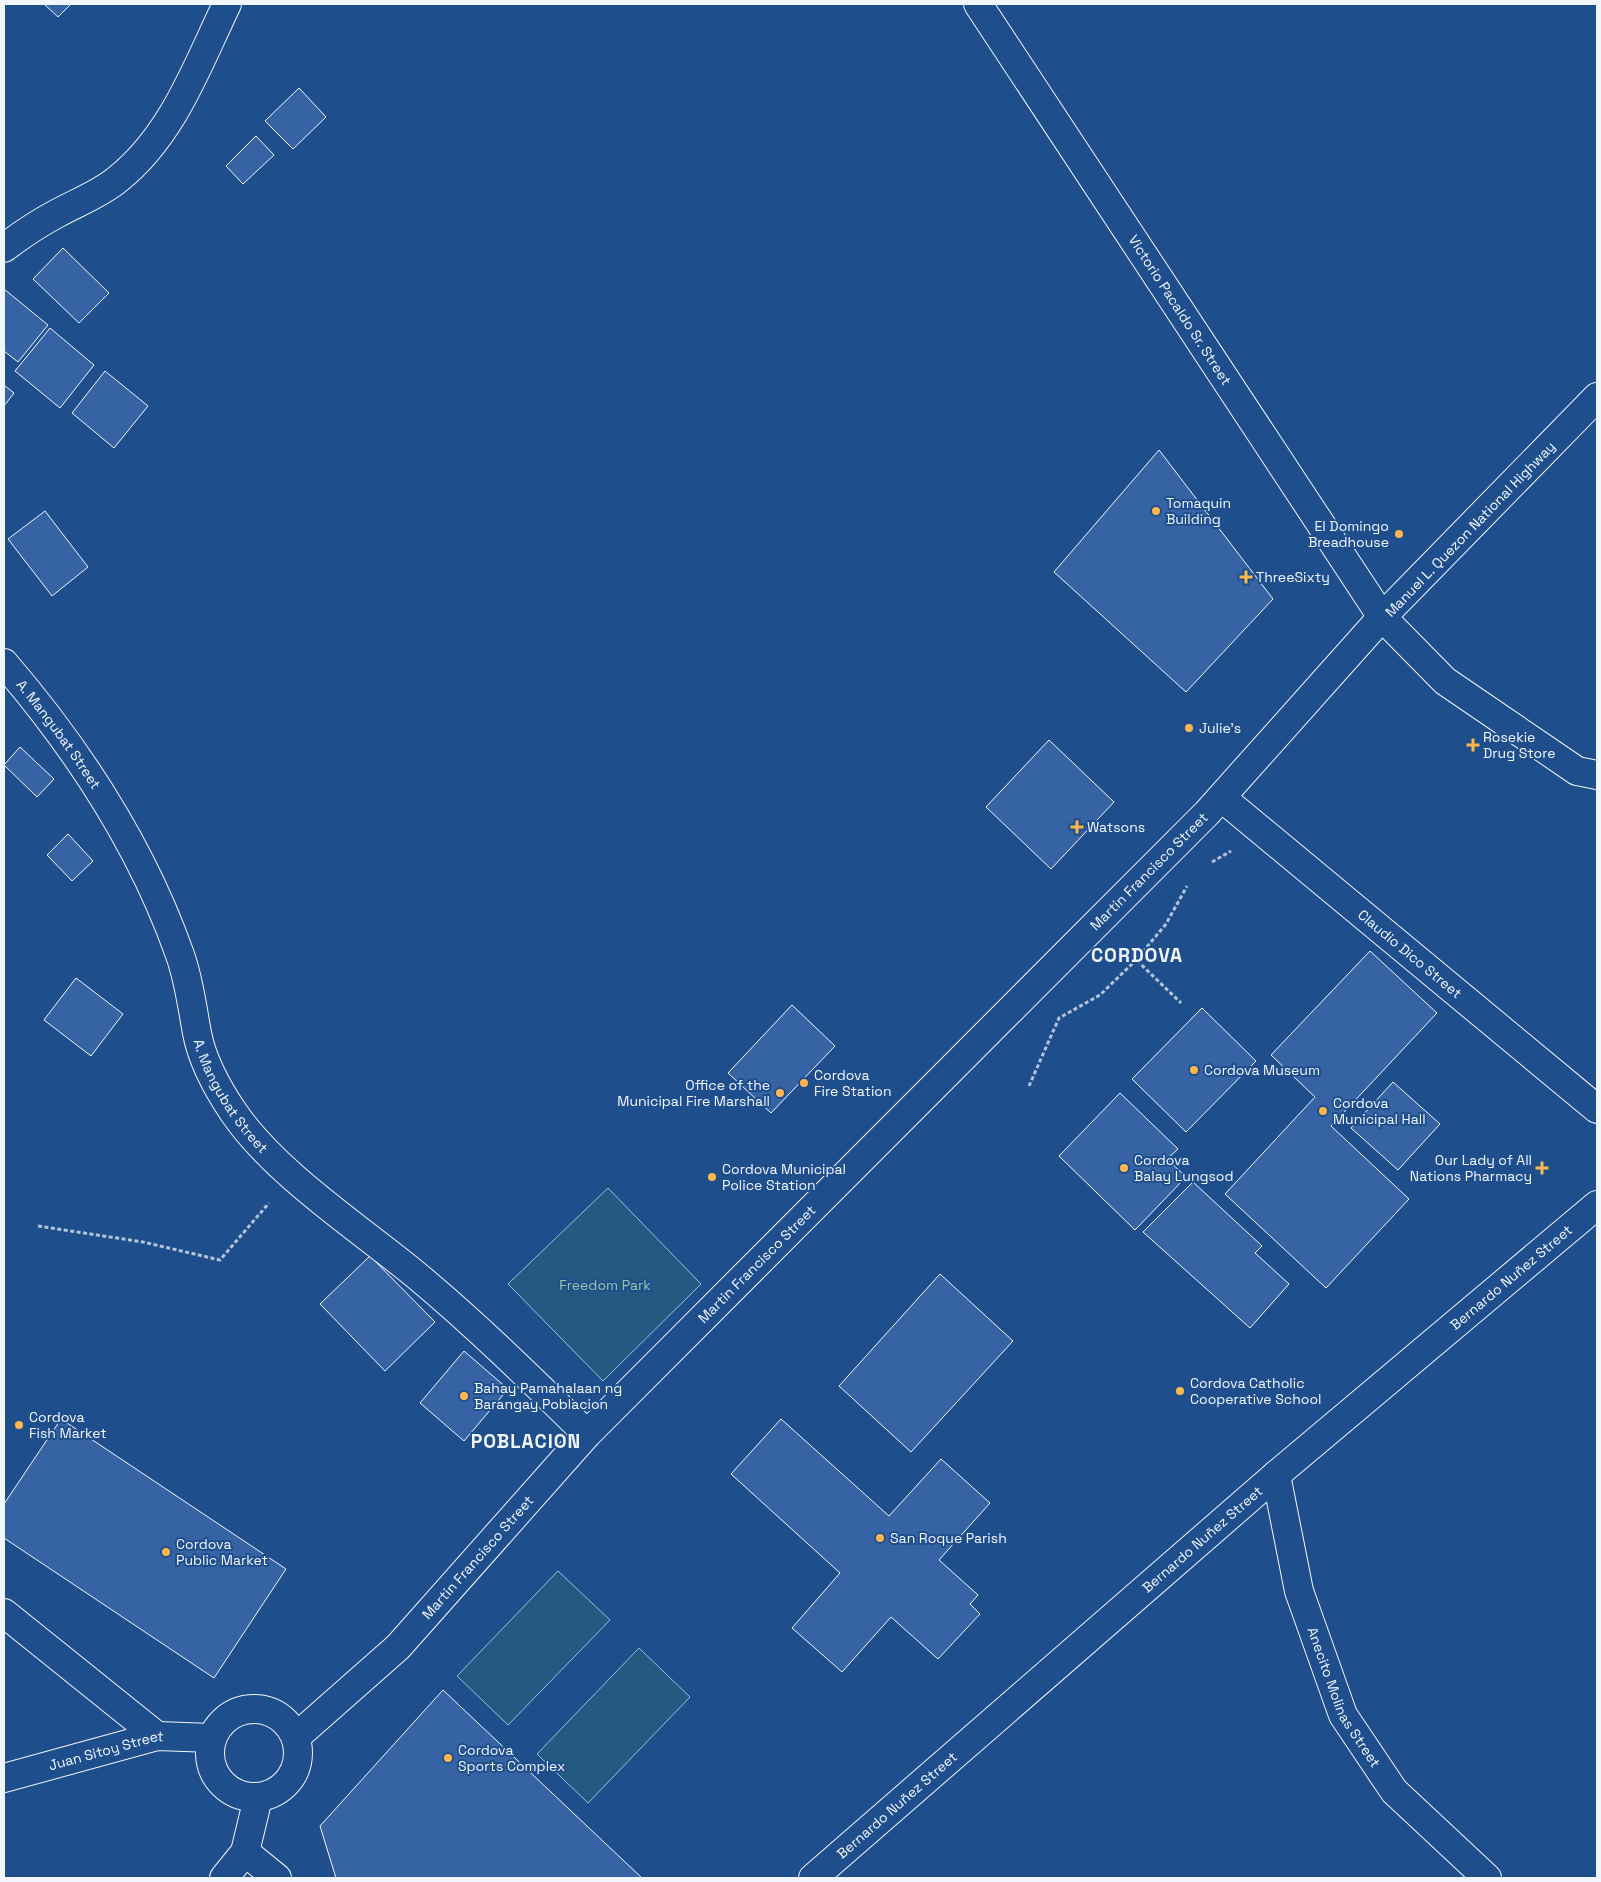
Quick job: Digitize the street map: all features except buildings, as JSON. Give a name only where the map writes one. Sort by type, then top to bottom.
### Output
[{"type":"street","points":[[4,248],[21,235],[117,180],[141,158],[164,130],[180,103],[227,4]]},
{"type":"street","name":"Victorio Pacaldo Sr. Street","points":[[978,4],[1382,616]]},
{"type":"street","name":"Manuel L. Quezon National Highway","points":[[1597,397],[1382,616],[1445,681],[1577,771],[1597,775]]},
{"type":"street","name":"Martin Francisco Street","points":[[296,1736],[398,1647],[587,1434],[1222,798],[1382,616]]},
{"type":"street","name":"A. Mangubat Street","points":[[4,663],[69,746],[103,796],[127,838],[164,913],[181,957],[192,996],[197,1035],[221,1092],[235,1115],[292,1176],[417,1276],[484,1334],[587,1434]]},
{"type":"street","name":"Claudio Dico Street","points":[[1222,798],[1597,1109]]},
{"type":"street","name":"Bernardo Nuñez Street","points":[[812,1878],[1276,1475],[1597,1205]]},
{"type":"street","name":"Anecito Molinas Street","points":[[1276,1475],[1300,1591],[1343,1715],[1394,1791],[1487,1878]]},
{"type":"street","points":[[4,1613],[157,1736]]},
{"type":"street","points":[[247,1709],[271,1712],[290,1726],[296,1736],[299,1750],[298,1764],[292,1777],[283,1787],[271,1794],[258,1798],[245,1797],[223,1785],[215,1775],[211,1763],[212,1738],[217,1728],[225,1719],[236,1712],[247,1709]]},
{"type":"street","name":"Juan Sitoy Street","points":[[4,1778],[157,1736],[212,1738]]},
{"type":"street","points":[[224,1878],[245,1852],[258,1798]]},
{"type":"street","points":[[245,1852],[277,1878]]},
{"type":"path","points":[[1204,867],[1238,847]]},
{"type":"path","points":[[1029,1086],[1059,1018],[1100,994],[1136,960],[1166,924],[1191,880]]},
{"type":"path","points":[[1097,923],[1181,1004]]},
{"type":"path","points":[[38,1226],[144,1242],[220,1260],[292,1176]]},
{"type":"green space","name":"Freedom Park","points":[[608,1188],[701,1284],[603,1381],[508,1284]]},
{"type":"green space","points":[[558,1571],[610,1620],[508,1725],[457,1676]]},
{"type":"green space","points":[[639,1648],[690,1697],[588,1803],[537,1754]]},
{"type":"place","name":"Tomaquin Building","points":[[1156,511]]},
{"type":"place","name":"El Domingo Breadhouse","points":[[1399,534]]},
{"type":"place","name":"ThreeSixty","points":[[1246,577]]},
{"type":"place","name":"Julie's","points":[[1189,728]]},
{"type":"place","name":"Rosekie Drug Store","points":[[1473,745]]},
{"type":"place","name":"Watsons","points":[[1077,827]]},
{"type":"place","name":"Cordova Museum","points":[[1194,1070]]},
{"type":"place","name":"Cordova Fire Station","points":[[804,1083]]},
{"type":"place","name":"Office of the Municipal Fire Marshall","points":[[780,1093]]},
{"type":"place","name":"Cordova Municipal Hall","points":[[1323,1111]]},
{"type":"place","name":"Cordova Balay Lungsod","points":[[1124,1168]]},
{"type":"place","name":"Our Lady of All Nations Pharmacy","points":[[1542,1168]]},
{"type":"place","name":"Cordova Municipal Police Station","points":[[712,1177]]},
{"type":"place","name":"Cordova Catholic Cooperative School","points":[[1180,1391]]},
{"type":"place","name":"Bahay Pamahalaan ng Barangay Poblacion","points":[[464,1396]]},
{"type":"place","name":"Cordova Fish Market","points":[[19,1425]]},
{"type":"place","name":"San Roque Parish","points":[[880,1538]]},
{"type":"place","name":"Cordova Public Market","points":[[166,1552]]},
{"type":"place","name":"Cordova Sports Complex","points":[[448,1758]]},
{"type":"district","name":"CORDOVA","points":[[1137,955]]},
{"type":"district","name":"POBLACION","points":[[526,1441]]}]
